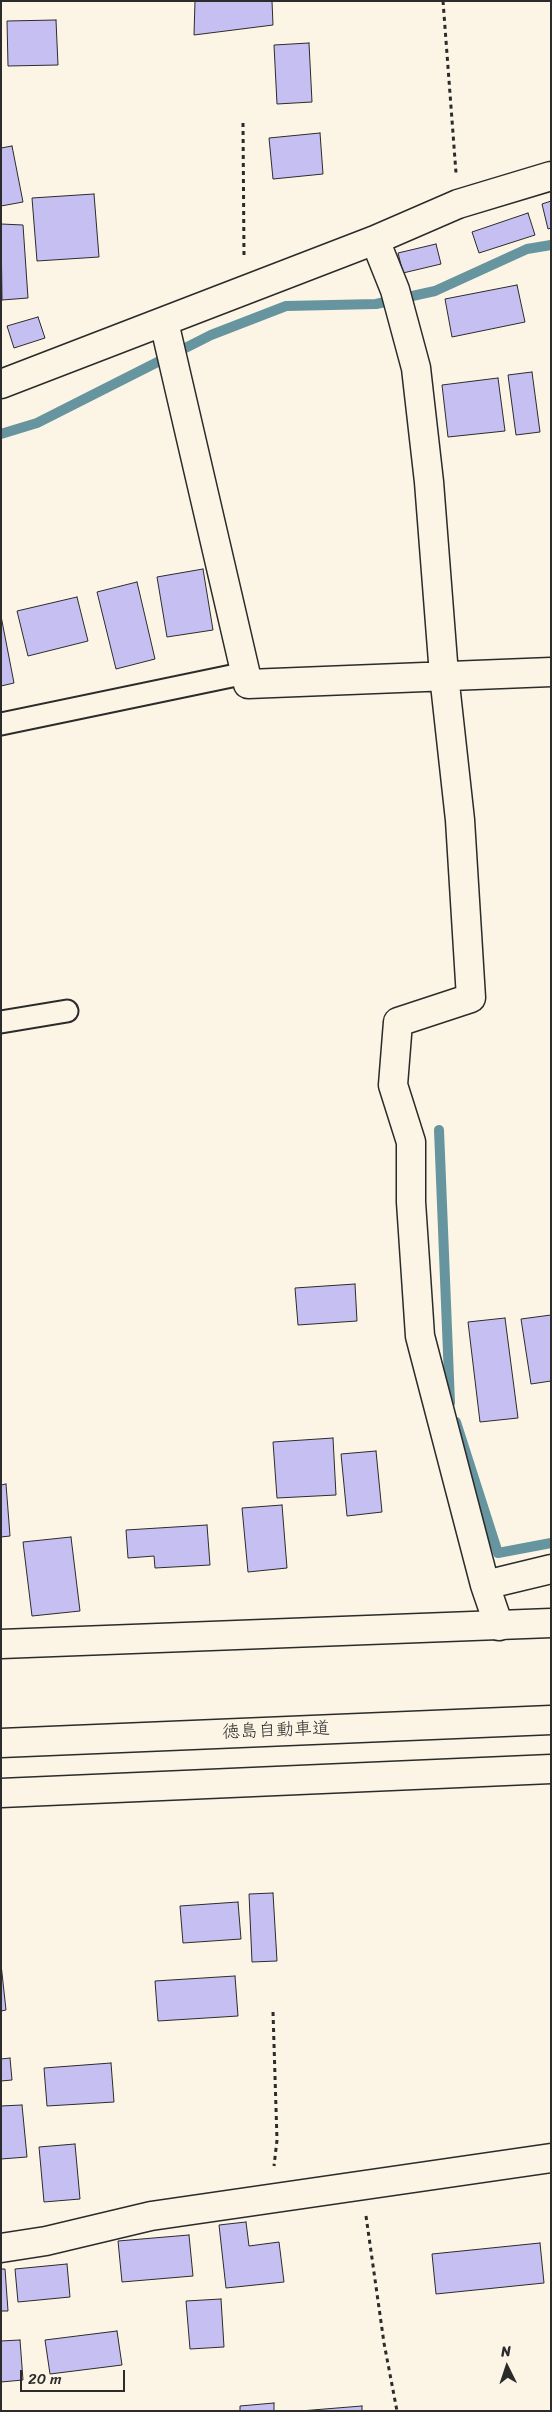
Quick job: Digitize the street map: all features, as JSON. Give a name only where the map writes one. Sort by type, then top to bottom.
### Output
[{"type":"main road","points":[[1,384],[169,345],[244,291],[375,240],[458,204],[551,176]]},
{"type":"main road","points":[[375,240],[397,300],[416,368],[429,482],[444,675],[460,820],[471,998],[398,1022],[393,1085],[411,1142],[411,1202],[420,1336],[485,1585],[499,1626]]},
{"type":"main road","points":[[169,345],[248,684],[551,672]]},
{"type":"main road","points":[[485,1585],[551,1569]]},
{"type":"main road","points":[[1,1644],[551,1623]]},
{"type":"main road","name":"徳島自動車道","points":[[1,1743],[551,1720]]},
{"type":"main road","points":[[1,1793],[551,1770]]},
{"type":"main road","points":[[1,2248],[46,2241],[151,2216],[551,2158]]},
{"type":"lane","points":[[1,724],[246,673]]},
{"type":"lane","points":[[1,1022],[66,1011]]},
{"type":"path","points":[[443,1],[458,204]]},
{"type":"path","points":[[244,123],[244,291]]},
{"type":"path","points":[[271,2199],[277,2140],[274,2012]]},
{"type":"path","points":[[362,2186],[384,2343],[397,2411]]},
{"type":"building","points":[[195,1],[272,1],[273,25],[194,35]]},
{"type":"building","points":[[56,20],[58,65],[8,66],[7,21]]},
{"type":"building","points":[[309,43],[312,102],[277,104],[274,45]]},
{"type":"building","points":[[320,133],[323,174],[273,179],[269,138]]},
{"type":"building","points":[[12,146],[23,202],[1,206],[1,148]]},
{"type":"building","points":[[94,194],[99,257],[37,261],[32,198]]},
{"type":"building","points":[[551,201],[551,228],[548,229],[542,204]]},
{"type":"building","points":[[528,213],[535,235],[479,253],[472,232]]},
{"type":"building","points":[[1,224],[23,225],[28,298],[2,300]]},
{"type":"building","points":[[436,244],[441,264],[403,273],[398,253]]},
{"type":"building","points":[[517,285],[525,322],[452,337],[445,299]]},
{"type":"building","points":[[38,317],[45,338],[14,348],[7,326]]},
{"type":"building","points":[[532,372],[540,432],[516,435],[508,375]]},
{"type":"building","points":[[498,378],[505,431],[448,437],[442,385]]},
{"type":"building","points":[[203,569],[213,630],[167,637],[157,577]]},
{"type":"building","points":[[137,582],[155,659],[116,669],[97,592]]},
{"type":"building","points":[[77,597],[88,641],[28,656],[17,611]]},
{"type":"building","points":[[1,616],[14,683],[1,686]]},
{"type":"building","points":[[355,1284],[357,1321],[298,1325],[295,1288]]},
{"type":"building","points":[[551,1315],[551,1381],[531,1384],[521,1319]]},
{"type":"building","points":[[505,1318],[518,1418],[480,1422],[468,1322]]},
{"type":"building","points":[[333,1438],[336,1495],[277,1498],[273,1442]]},
{"type":"building","points":[[376,1451],[382,1512],[347,1516],[341,1454]]},
{"type":"building","points":[[6,1484],[10,1536],[1,1537],[1,1485]]},
{"type":"building","points":[[282,1505],[287,1568],[248,1572],[242,1508]]},
{"type":"building","points":[[207,1525],[210,1565],[155,1568],[154,1556],[128,1558],[126,1530]]},
{"type":"building","points":[[71,1537],[80,1611],[32,1616],[23,1542]]},
{"type":"building","points":[[273,1893],[277,1961],[252,1962],[249,1894]]},
{"type":"building","points":[[238,1902],[241,1939],[183,1943],[180,1906]]},
{"type":"building","points":[[1,1964],[6,2010],[1,2011]]},
{"type":"building","points":[[235,1976],[238,2016],[158,2021],[155,1981]]},
{"type":"building","points":[[10,2058],[12,2080],[1,2081],[1,2059]]},
{"type":"building","points":[[111,2063],[114,2102],[47,2106],[44,2068]]},
{"type":"building","points":[[22,2105],[27,2157],[1,2159],[1,2106]]},
{"type":"building","points":[[75,2144],[80,2199],[44,2202],[39,2147]]},
{"type":"building","points":[[246,2222],[249,2246],[279,2242],[284,2282],[226,2288],[219,2225]]},
{"type":"building","points":[[189,2235],[193,2276],[122,2282],[118,2241]]},
{"type":"building","points":[[540,2243],[544,2283],[436,2294],[432,2254]]},
{"type":"building","points":[[67,2264],[70,2297],[18,2302],[15,2269]]},
{"type":"building","points":[[1,2269],[5,2269],[8,2311],[1,2311]]},
{"type":"building","points":[[221,2299],[224,2347],[190,2349],[186,2301]]},
{"type":"building","points":[[117,2331],[122,2365],[50,2374],[45,2340]]},
{"type":"building","points":[[20,2340],[23,2380],[1,2382],[1,2341]]},
{"type":"building","points":[[274,2403],[274,2411],[240,2411],[240,2406]]},
{"type":"building","points":[[362,2406],[362,2411],[300,2411]]},
{"type":"waterway","points":[[1,434],[37,423],[211,335],[286,306],[376,304],[435,291],[527,249],[551,245]]},
{"type":"waterway","points":[[439,1130],[450,1403]]},
{"type":"waterway","points":[[456,1422],[498,1553],[551,1543]]}]
